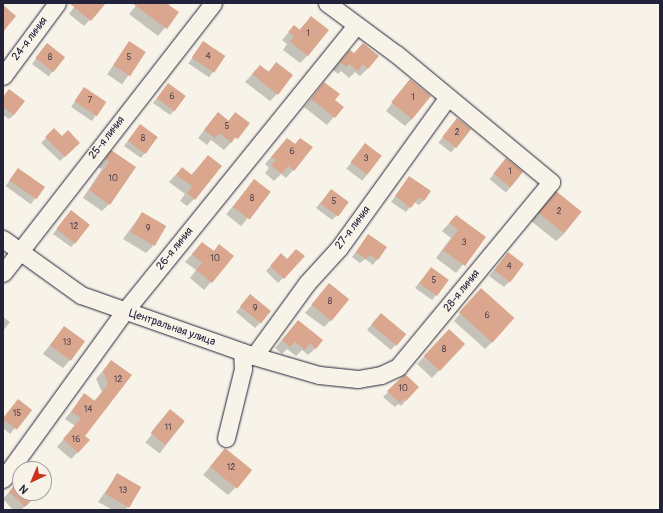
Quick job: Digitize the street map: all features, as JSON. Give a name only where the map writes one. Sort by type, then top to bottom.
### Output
[{"type":"street","name":"24-я линия","points":[[3,76],[57,3]]},
{"type":"street","name":"25-я линия","points":[[3,273],[213,3]]},
{"type":"street","points":[[327,3],[356,26],[396,54],[448,97]]},
{"type":"street","name":"26-я линия","points":[[3,479],[124,312],[356,26]]},
{"type":"street","name":"28-я линия","points":[[358,379],[381,375],[398,366],[551,182],[448,97]]},
{"type":"street","name":"27-я линия","points":[[248,354],[307,283],[339,248],[448,97]]},
{"type":"street","name":"Центральная улица","points":[[3,239],[81,295],[124,312],[248,354],[319,375],[358,379]]},
{"type":"street","points":[[226,438],[248,354]]},
{"type":"building","points":[[69,3],[106,3],[91,21]]},
{"type":"building","points":[[132,3],[166,3],[179,12],[167,29]]},
{"type":"building","points":[[3,5],[16,16],[3,32]]},
{"type":"building","points":[[311,16],[329,30],[308,56],[290,42],[294,36],[288,32],[294,25],[300,30]]},
{"type":"building","points":[[129,41],[146,52],[130,76],[113,65]]},
{"type":"building","points":[[203,41],[225,56],[214,73],[192,58]]},
{"type":"building","points":[[47,43],[65,57],[53,72],[35,58]]},
{"type":"building","points":[[363,43],[379,56],[368,69],[363,64],[358,71],[349,64],[346,67],[340,62],[350,50],[354,53]]},
{"type":"building","points":[[276,62],[293,75],[278,95],[252,74],[260,65],[269,72]]},
{"type":"building","points":[[410,79],[431,96],[412,119],[391,102]]},
{"type":"building","points":[[324,82],[340,94],[335,100],[344,107],[335,118],[311,99]]},
{"type":"building","points":[[168,83],[186,96],[175,111],[157,98]]},
{"type":"building","points":[[84,87],[106,102],[97,116],[74,101]]},
{"type":"building","points":[[9,89],[25,101],[14,115],[3,107],[3,97]]},
{"type":"building","points":[[218,112],[229,121],[235,112],[250,123],[238,139],[234,137],[232,143],[219,133],[215,138],[204,130]]},
{"type":"building","points":[[457,118],[471,129],[456,148],[442,137]]},
{"type":"building","points":[[140,124],[158,137],[145,154],[128,141]]},
{"type":"building","points":[[54,128],[62,136],[68,130],[80,143],[65,157],[45,137]]},
{"type":"building","points":[[287,138],[295,144],[300,138],[313,147],[294,171],[288,166],[282,174],[271,165],[276,160],[271,157]]},
{"type":"building","points":[[365,143],[382,156],[367,175],[351,162]]},
{"type":"building","points":[[111,150],[136,167],[110,205],[89,190],[109,162],[105,159]]},
{"type":"building","points":[[208,155],[222,166],[195,200],[187,193],[192,186],[176,175],[182,167],[192,175]]},
{"type":"building","points":[[506,158],[523,172],[511,187],[493,174]]},
{"type":"building","points":[[18,168],[45,187],[36,199],[9,180]]},
{"type":"building","points":[[409,176],[431,191],[424,201],[419,197],[411,208],[395,196]]},
{"type":"building","points":[[254,179],[271,192],[250,220],[233,207]]},
{"type":"building","points":[[331,189],[349,202],[338,216],[320,204]]},
{"type":"building","points":[[556,191],[582,212],[564,234],[538,213]]},
{"type":"building","points":[[71,210],[90,225],[75,244],[56,229]]},
{"type":"building","points":[[142,212],[166,226],[155,246],[130,232]]},
{"type":"building","points":[[456,215],[486,237],[465,266],[443,250],[458,230],[449,223]]},
{"type":"building","points":[[368,234],[387,247],[378,260],[370,255],[366,259],[356,252]]},
{"type":"building","points":[[202,242],[214,251],[219,244],[234,256],[212,283],[196,270],[202,263],[192,254]]},
{"type":"building","points":[[296,249],[305,256],[284,279],[270,266],[281,253],[287,259]]},
{"type":"building","points":[[508,252],[524,264],[510,282],[494,270]]},
{"type":"building","points":[[431,267],[449,280],[437,296],[419,283]]},
{"type":"building","points":[[329,283],[349,299],[332,321],[311,305]]},
{"type":"building","points":[[481,288],[514,318],[492,343],[459,313]]},
{"type":"building","points":[[250,294],[271,311],[261,323],[240,306]]},
{"type":"building","points":[[381,313],[406,334],[397,346],[371,324]]},
{"type":"building","points":[[298,320],[323,340],[316,349],[310,343],[305,350],[295,342],[290,347],[282,340]]},
{"type":"building","points":[[64,326],[85,341],[71,361],[50,345]]},
{"type":"building","points":[[449,329],[465,344],[440,371],[424,356]]},
{"type":"building","points":[[111,360],[132,375],[85,436],[90,440],[78,453],[63,439],[81,418],[71,412],[84,393],[95,401],[108,384],[103,371]]},
{"type":"building","points":[[405,374],[419,387],[406,401],[404,399],[400,403],[387,391]]},
{"type":"building","points":[[18,399],[32,410],[17,430],[3,418]]},
{"type":"building","points":[[170,409],[185,421],[165,445],[150,433]]},
{"type":"building","points":[[225,448],[252,470],[237,489],[210,467]]},
{"type":"building","points":[[117,473],[141,487],[129,508],[105,494]]},
{"type":"building","points":[[19,501],[31,501],[25,507]]}]
